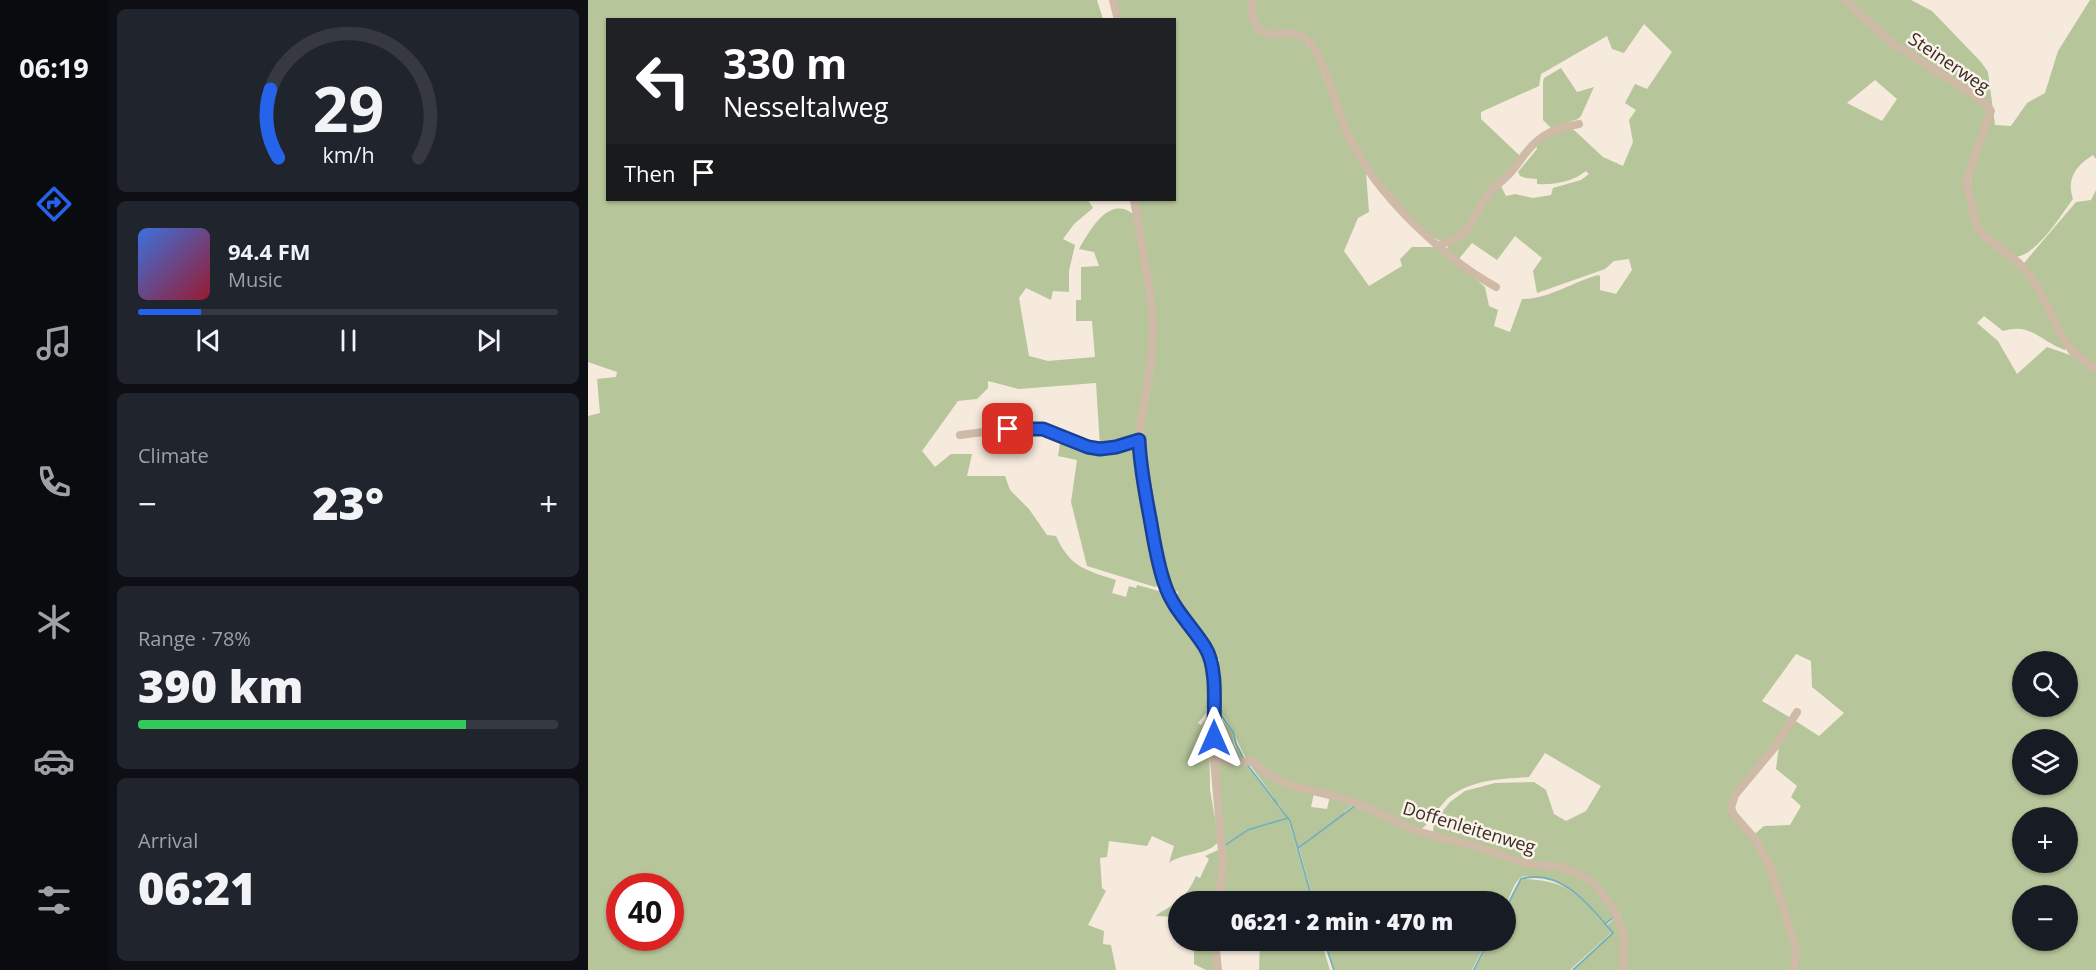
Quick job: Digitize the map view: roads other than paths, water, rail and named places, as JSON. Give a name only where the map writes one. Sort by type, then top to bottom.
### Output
[{"type":"street","points":[[1113,0],[1118,18]]},
{"type":"street","name":"Steinerweg","points":[[1845,0],[1892,43],[1982,100],[1991,111],[1966,181],[1977,227],[1983,235],[2019,263],[2030,276],[2040,291],[2062,337],[2072,351],[2096,370]]},
{"type":"street","points":[[1251,2],[1253,20],[1261,31],[1268,34],[1290,32],[1302,36],[1311,44],[1322,65],[1350,141],[1372,176],[1403,213],[1479,278],[1496,287]]},
{"type":"street","points":[[1439,245],[1451,241],[1472,224],[1491,191],[1513,171],[1526,151],[1544,133],[1579,124]]},
{"type":"street","points":[[1134,201],[1153,324],[1152,355],[1139,440],[1143,477],[1157,557],[1165,587],[1211,660],[1214,760],[1223,863],[1220,891]]},
{"type":"street","points":[[960,435],[1008,429],[1043,429],[1088,447],[1100,449],[1139,440]]},
{"type":"street","points":[[1793,970],[1796,955],[1794,942],[1770,866],[1755,839],[1734,815],[1731,808],[1736,795],[1775,747],[1797,712]]},
{"type":"street","name":"Doffenleitenweg","points":[[1214,760],[1253,762],[1272,777],[1289,785],[1350,800],[1419,832],[1475,846],[1524,863],[1560,867],[1575,872],[1590,880],[1614,910],[1624,935],[1623,970]]},
{"type":"street","points":[[1216,951],[1218,970]]},
{"type":"waterway","points":[[1176,614],[1186,628]]},
{"type":"waterway","points":[[1197,643],[1203,653]]},
{"type":"waterway","points":[[1209,670],[1209,682]]},
{"type":"waterway","points":[[1217,709],[1233,732],[1236,744],[1246,763],[1290,821],[1310,891]]},
{"type":"waterway","points":[[1298,848],[1356,805]]},
{"type":"waterway","points":[[1225,845],[1248,830],[1288,818]]},
{"type":"waterway","points":[[1515,891],[1521,879],[1534,877],[1558,882],[1579,896],[1605,924]]},
{"type":"waterway","points":[[1573,970],[1613,933],[1605,924],[1615,916]]},
{"type":"waterway","points":[[1328,951],[1334,970]]},
{"type":"waterway","points":[[1474,970],[1484,951]]}]
